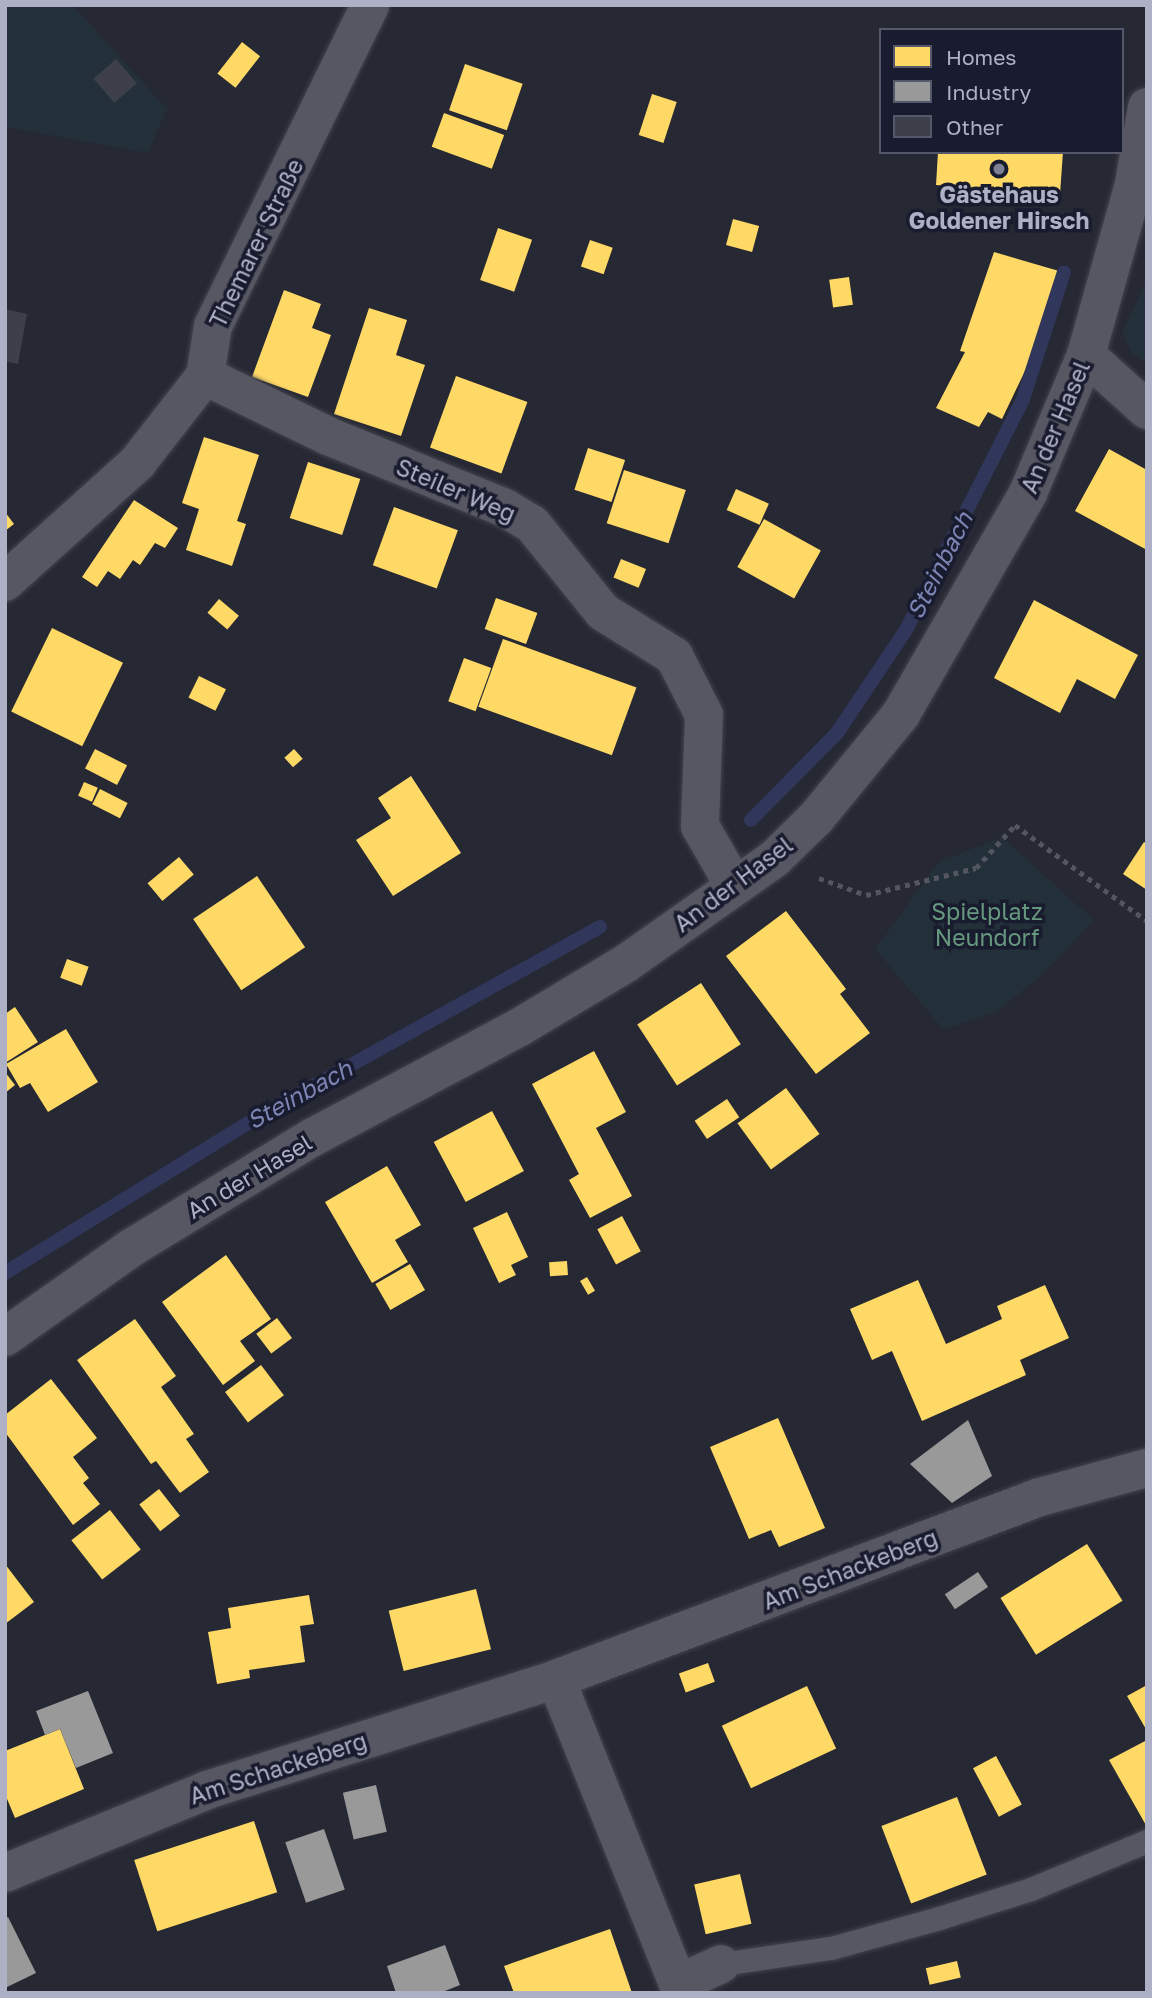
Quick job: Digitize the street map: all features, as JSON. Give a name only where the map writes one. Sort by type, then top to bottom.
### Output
[{"type":"street","name":"Themarer Straße","points":[[5,582],[137,463],[205,376],[213,326],[370,5]]},
{"type":"street","name":"An der Hasel","points":[[5,1337],[131,1248],[313,1137],[520,1027],[613,971],[775,858],[816,817],[901,714],[1028,493],[1086,355],[1134,184],[1147,107]]},
{"type":"street","points":[[1086,355],[1147,410]]},
{"type":"street","name":"Steiler Weg","points":[[205,376],[328,436],[505,508],[532,524],[603,611],[674,656],[704,715],[700,826],[735,887]]},
{"type":"street","name":"Am Schackeberg","points":[[5,1873],[207,1790],[556,1679],[1040,1497],[1147,1468]]},
{"type":"street","points":[[556,1679],[679,1988],[721,1964]]},
{"type":"lane","points":[[721,1964],[831,1948],[939,1917],[1031,1889],[1147,1841]]},
{"type":"path","points":[[866,895],[976,868],[1015,825],[1147,921]]},
{"type":"green space","points":[[5,5],[73,5],[167,109],[148,153],[5,127]]},
{"type":"green space","points":[[1147,279],[1147,362],[1132,353],[1122,333]]},
{"type":"green space","name":"Spielplatz Neundorf","points":[[1002,837],[1094,920],[1042,975],[997,1011],[944,1030],[875,949],[939,862]]},
{"type":"building: Homes","points":[[242,42],[260,56],[235,88],[217,74]]},
{"type":"building: Homes","points":[[465,64],[523,84],[507,130],[449,110]]},
{"type":"building: Homes","points":[[652,94],[677,102],[663,143],[639,135]]},
{"type":"building: Homes","points":[[444,113],[504,135],[492,169],[432,147]]},
{"type":"building: Homes","name":"Gästehaus Goldener Hirsch","points":[[938,154],[1063,154],[1060,194],[936,185]]},
{"type":"building: Homes","points":[[733,219],[759,226],[752,252],[726,245]]},
{"type":"building: Homes","points":[[498,228],[532,240],[514,292],[480,280]]},
{"type":"building: Homes","points":[[590,240],[613,248],[604,274],[581,266]]},
{"type":"building: Homes","points":[[994,252],[1059,271],[1034,352],[1002,419],[988,412],[979,427],[936,408],[965,352],[960,351]]},
{"type":"building: Homes","points":[[849,277],[853,305],[833,308],[829,280]]},
{"type":"building: Homes","points":[[284,290],[321,304],[312,328],[331,335],[308,397],[252,377]]},
{"type":"building: Homes","points":[[369,308],[407,320],[396,355],[425,365],[401,436],[334,414]]},
{"type":"building: Homes","points":[[456,376],[527,402],[501,473],[430,447]]},
{"type":"building: Homes","points":[[204,437],[259,455],[237,521],[246,524],[232,566],[186,550],[199,509],[182,503]]},
{"type":"building: Homes","points":[[588,448],[625,460],[611,502],[574,490]]},
{"type":"building: Homes","points":[[1109,449],[1147,470],[1147,550],[1075,511]]},
{"type":"building: Homes","points":[[308,462],[360,479],[342,535],[290,518]]},
{"type":"building: Homes","points":[[624,470],[686,490],[669,543],[607,523]]},
{"type":"building: Homes","points":[[736,489],[769,504],[760,525],[727,510]]},
{"type":"building: Homes","points":[[134,500],[178,528],[165,548],[155,543],[140,565],[133,560],[120,579],[108,571],[97,587],[82,577]]},
{"type":"building: Homes","points":[[394,507],[458,530],[437,589],[373,565]]},
{"type":"building: Homes","points":[[5,512],[14,524],[5,531]]},
{"type":"building: Homes","points":[[764,519],[821,551],[794,599],[737,567]]},
{"type":"building: Homes","points":[[621,559],[646,569],[639,588],[614,578]]},
{"type":"building: Homes","points":[[496,598],[537,613],[526,644],[485,629]]},
{"type":"building: Homes","points":[[219,599],[239,616],[227,630],[207,613]]},
{"type":"building: Homes","points":[[1034,600],[1138,655],[1115,699],[1077,679],[1060,713],[994,678]]},
{"type":"building: Homes","points":[[52,628],[123,663],[82,746],[11,712]]},
{"type":"building: Homes","points":[[503,639],[636,688],[612,755],[478,707]]},
{"type":"building: Homes","points":[[464,658],[491,668],[476,711],[448,701]]},
{"type":"building: Homes","points":[[199,676],[226,689],[215,711],[188,698]]},
{"type":"building: Homes","points":[[95,749],[127,765],[117,785],[85,769]]},
{"type":"building: Homes","points":[[294,749],[303,759],[293,767],[284,758]]},
{"type":"building: Homes","points":[[411,776],[461,853],[393,896],[356,840],[391,818],[378,798]]},
{"type":"building: Homes","points":[[84,782],[98,788],[92,802],[78,796]]},
{"type":"building: Homes","points":[[100,789],[128,803],[120,818],[92,804]]},
{"type":"building: Homes","points":[[1144,842],[1147,844],[1147,890],[1123,874]]},
{"type":"building: Homes","points":[[179,857],[194,875],[162,901],[148,883]]},
{"type":"building: Homes","points":[[257,876],[305,947],[241,990],[193,919]]},
{"type":"building: Homes","points":[[786,911],[846,989],[840,994],[870,1033],[816,1074],[726,956]]},
{"type":"building: Homes","points":[[67,959],[89,967],[82,986],[60,978]]},
{"type":"building: Homes","points":[[701,983],[741,1044],[677,1086],[637,1024]]},
{"type":"building: Homes","points":[[15,1007],[38,1042],[5,1063],[5,1014]]},
{"type":"building: Homes","points":[[66,1029],[98,1082],[48,1112],[30,1083],[20,1088],[6,1064]]},
{"type":"building: Homes","points":[[594,1051],[626,1112],[596,1128],[632,1196],[590,1218],[569,1180],[579,1174],[532,1084]]},
{"type":"building: Homes","points":[[5,1072],[15,1085],[5,1093]]},
{"type":"building: Homes","points":[[786,1088],[820,1134],[771,1169],[737,1123]]},
{"type":"building: Homes","points":[[727,1099],[739,1117],[707,1139],[695,1121]]},
{"type":"building: Homes","points":[[492,1111],[524,1171],[466,1202],[434,1142]]},
{"type":"building: Homes","points":[[387,1166],[421,1225],[395,1240],[408,1262],[372,1283],[325,1202]]},
{"type":"building: Homes","points":[[507,1212],[528,1257],[511,1265],[516,1275],[499,1283],[473,1228]]},
{"type":"building: Homes","points":[[622,1216],[641,1251],[616,1264],[597,1229]]},
{"type":"building: Homes","points":[[226,1255],[271,1319],[240,1341],[255,1361],[223,1385],[162,1302]]},
{"type":"building: Homes","points":[[567,1261],[568,1275],[550,1276],[549,1262]]},
{"type":"building: Homes","points":[[410,1264],[425,1290],[390,1310],[375,1284]]},
{"type":"building: Homes","points":[[587,1277],[595,1291],[588,1295],[580,1281]]},
{"type":"building: Homes","points":[[918,1280],[946,1344],[1002,1319],[997,1306],[1045,1285],[1069,1338],[1020,1360],[1026,1375],[922,1421],[892,1351],[872,1360],[850,1309]]},
{"type":"building: Homes","points":[[277,1318],[292,1338],[271,1354],[256,1334]]},
{"type":"building: Homes","points":[[135,1319],[176,1376],[161,1387],[194,1434],[186,1439],[209,1472],[180,1493],[156,1461],[151,1464],[77,1360]]},
{"type":"building: Homes","points":[[261,1365],[284,1395],[248,1422],[225,1392]]},
{"type":"building: Homes","points":[[51,1379],[97,1438],[73,1457],[89,1478],[83,1483],[100,1504],[73,1525],[5,1432],[5,1415]]},
{"type":"building: Homes","points":[[778,1418],[825,1528],[779,1547],[771,1530],[749,1539],[710,1447]]},
{"type":"building: Homes","points":[[159,1489],[180,1516],[160,1531],[139,1504]]},
{"type":"building: Homes","points":[[110,1510],[141,1549],[102,1580],[71,1540]]},
{"type":"building: Homes","points":[[1087,1544],[1123,1601],[1036,1655],[1000,1598]]},
{"type":"building: Homes","points":[[5,1564],[34,1602],[5,1624]]},
{"type":"building: Homes","points":[[476,1589],[491,1649],[404,1671],[389,1611]]},
{"type":"building: Homes","points":[[309,1595],[314,1624],[300,1626],[305,1662],[249,1670],[250,1678],[217,1684],[208,1632],[231,1628],[228,1608]]},
{"type":"building: Homes","points":[[708,1663],[715,1682],[686,1692],[679,1674]]},
{"type":"building: Homes","points":[[1147,1685],[1147,1731],[1127,1696]]},
{"type":"building: Homes","points":[[807,1686],[836,1749],[751,1788],[722,1726]]},
{"type":"building: Homes","points":[[60,1729],[84,1789],[15,1818],[5,1794],[5,1751]]},
{"type":"building: Homes","points":[[1147,1740],[1147,1827],[1109,1760]]},
{"type":"building: Homes","points":[[996,1756],[1022,1805],[999,1817],[973,1768]]},
{"type":"building: Homes","points":[[957,1797],[987,1874],[911,1904],[881,1826]]},
{"type":"building: Homes","points":[[254,1821],[277,1892],[157,1931],[134,1860]]},
{"type":"building: Homes","points":[[740,1874],[751,1924],[706,1934],[694,1885]]},
{"type":"building: Homes","points":[[610,1929],[632,1993],[514,1993],[504,1966]]},
{"type":"building: Homes","points":[[957,1961],[961,1978],[930,1985],[926,1968]]},
{"type":"building: Industry","points":[[968,1420],[992,1476],[952,1503],[910,1464]]},
{"type":"building: Industry","points":[[978,1572],[988,1587],[955,1609],[945,1594]]},
{"type":"building: Industry","points":[[88,1691],[113,1753],[76,1768],[60,1729],[45,1735],[36,1711]]},
{"type":"building: Industry","points":[[376,1785],[387,1832],[354,1839],[343,1793]]},
{"type":"building: Industry","points":[[324,1829],[345,1890],[306,1903],[285,1842]]},
{"type":"building: Industry","points":[[8,1917],[36,1973],[5,1988],[5,1919]]},
{"type":"building: Industry","points":[[445,1945],[460,1985],[440,1993],[396,1993],[387,1966]]},
{"type":"building: Other","points":[[116,59],[137,83],[114,103],[93,79]]},
{"type":"building: Other","points":[[5,309],[27,314],[18,364],[5,361]]},
{"type":"waterway","name":"Steinbach","points":[[751,820],[837,733],[906,630],[1023,399],[1064,272]]},
{"type":"waterway","name":"Steinbach","points":[[5,1273],[259,1116],[600,927]]},
{"type":"place","name":"Gästehaus Goldener Hirsch","points":[[999,169]]}]
